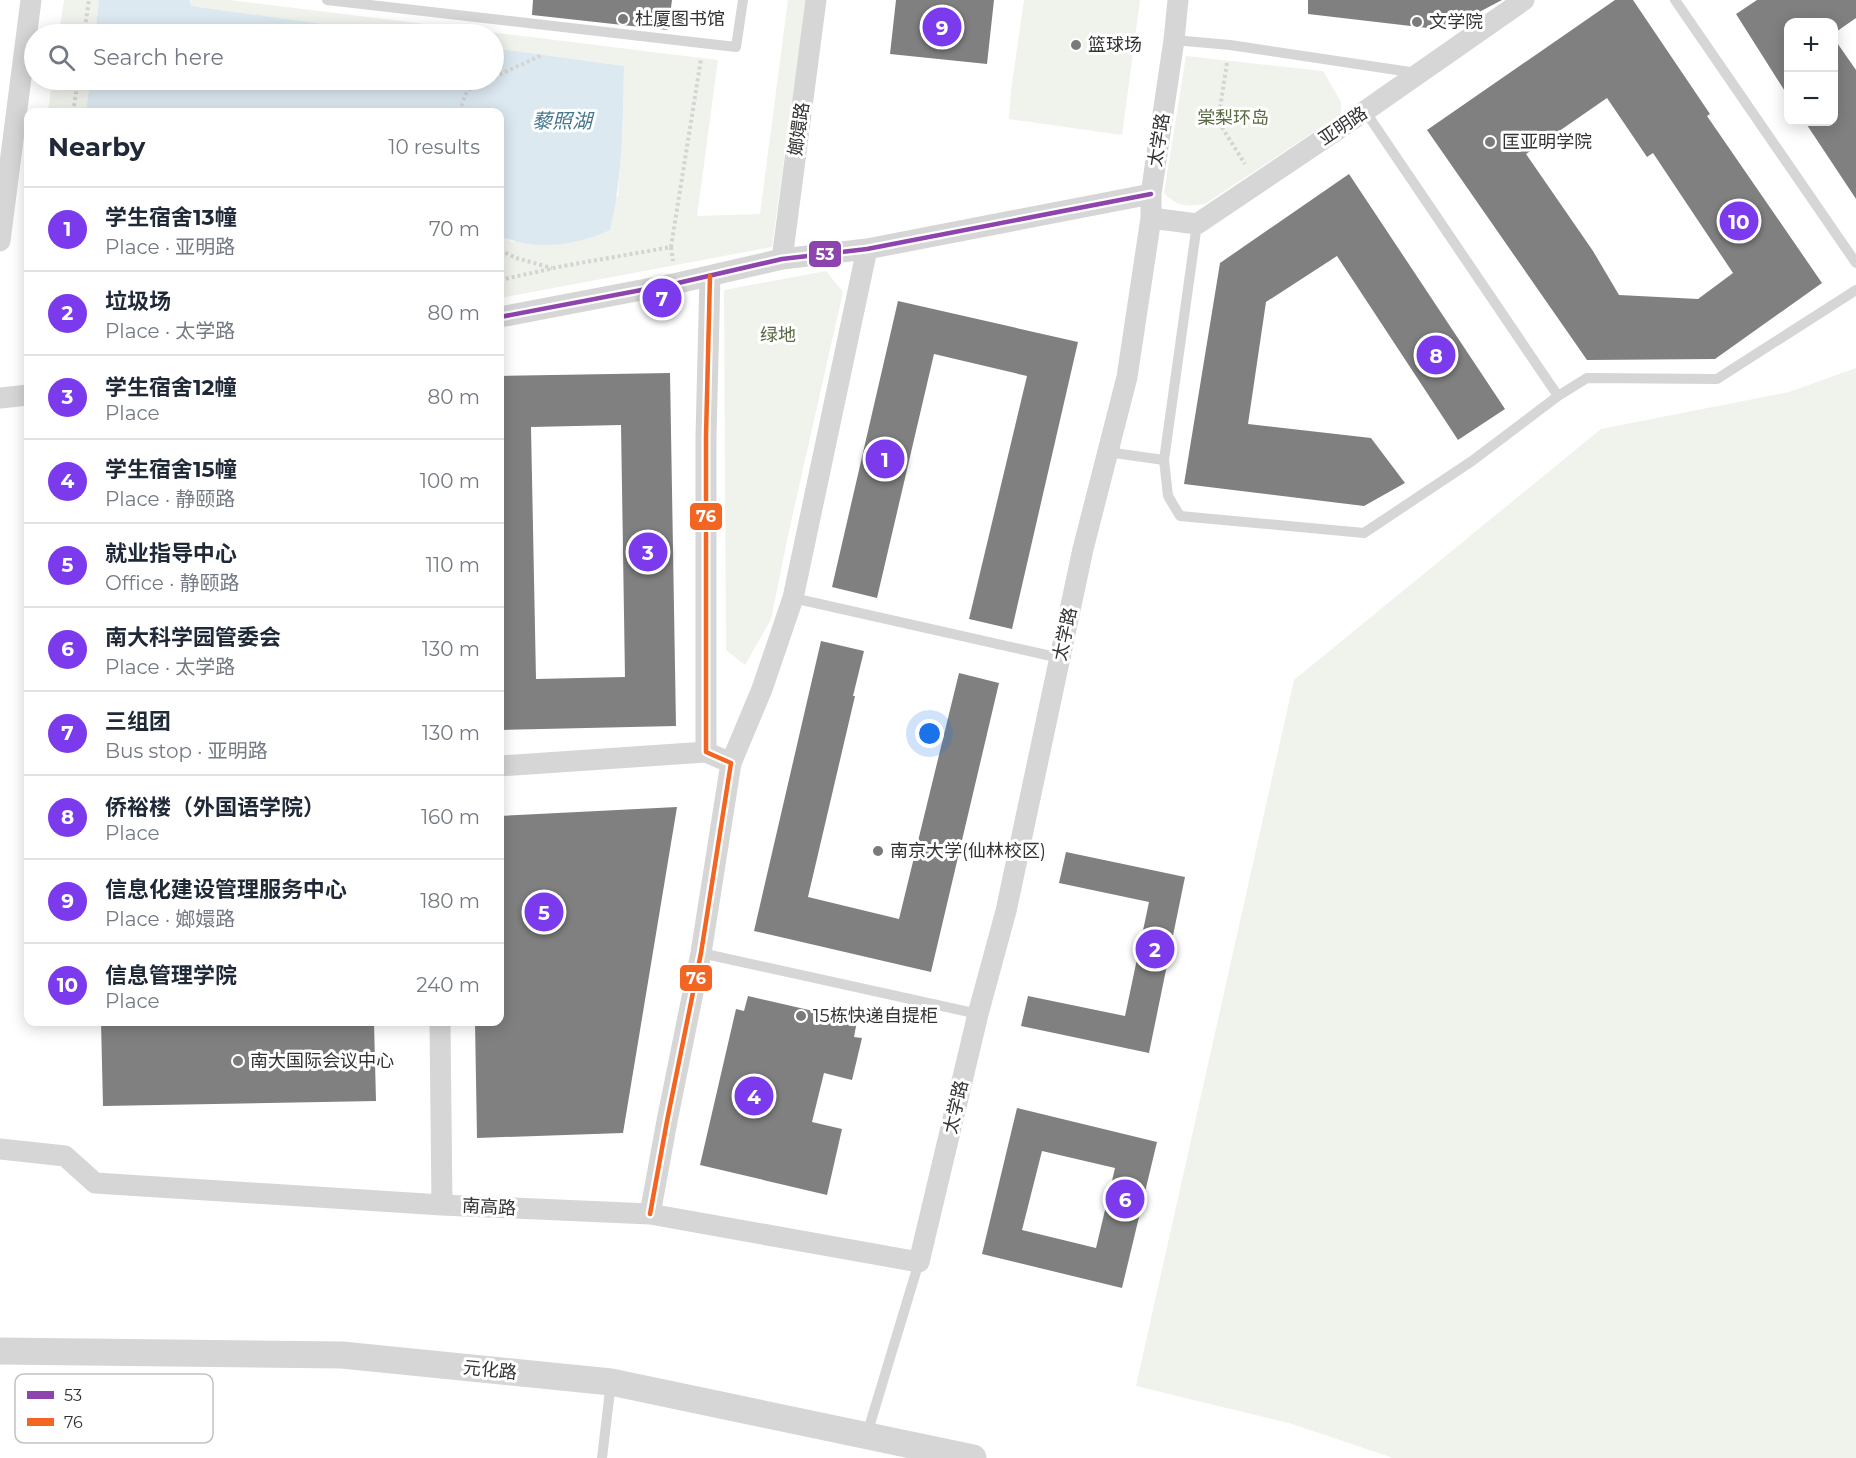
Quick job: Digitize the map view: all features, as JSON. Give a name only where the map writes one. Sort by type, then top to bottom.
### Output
[{"type":"street","points":[[27,24],[30,0]]},
{"type":"street","name":"嫏嬛路","points":[[782,259],[816,0]]},
{"type":"street","name":"太学路","points":[[919,1262],[978,1014],[1006,911],[1083,549],[1127,377],[1151,218],[1151,194],[1178,0]]},
{"type":"street","name":"亚明路","points":[[1197,224],[1524,0]]},
{"type":"street","points":[[0,241],[24,48]]},
{"type":"street","points":[[504,316],[710,276],[782,259],[867,249],[1151,194]]},
{"type":"street","points":[[1151,218],[1197,224]]},
{"type":"street","points":[[650,1214],[702,953],[731,762],[762,689],[793,598],[867,249]]},
{"type":"street","points":[[706,752],[706,436],[710,276]]},
{"type":"street","points":[[0,398],[24,395]]},
{"type":"street","points":[[504,766],[706,752],[731,762]]},
{"type":"street","points":[[440,1026],[442,1205]]},
{"type":"street","name":"南高路","points":[[0,1149],[65,1156],[95,1183],[442,1205],[650,1214],[919,1262]]},
{"type":"street","name":"元化路","points":[[0,1351],[342,1355],[611,1382],[973,1458]]},
{"type":"lane","points":[[327,0],[736,47],[743,0]]},
{"type":"lane","points":[[1676,0],[1856,263]]},
{"type":"lane","points":[[1174,40],[1230,45],[1426,74]]},
{"type":"lane","points":[[1365,111],[1558,396]]},
{"type":"lane","points":[[1197,224],[1164,460],[1168,496],[1180,516],[1364,533],[1472,461],[1558,396],[1587,378],[1718,379],[1856,290]]},
{"type":"lane","points":[[1107,452],[1164,460]]},
{"type":"lane","points":[[793,598],[1060,658]]},
{"type":"lane","points":[[702,953],[978,1014]]},
{"type":"lane","points":[[866,1437],[919,1262]]},
{"type":"lane","points":[[602,1458],[611,1382]]},
{"type":"path","points":[[85,24],[88,0]]},
{"type":"path","points":[[504,279],[671,247],[703,44]]},
{"type":"path","points":[[1230,45],[1218,121],[1258,184]]},
{"type":"path","points":[[504,72],[542,55]]},
{"type":"path","points":[[74,108],[76,90]]},
{"type":"path","points":[[461,108],[469,90]]},
{"type":"path","points":[[504,252],[516,258],[553,268]]},
{"type":"green space","points":[[64,0],[99,0],[96,24],[60,24]]},
{"type":"green space","points":[[191,0],[229,0],[425,24],[322,24],[190,6]]},
{"type":"green space","points":[[788,0],[806,0],[772,247],[504,297],[504,238],[514,242],[618,196],[624,66],[504,49],[504,34],[718,60],[697,216],[760,214]]},
{"type":"green space","name":"篮球场","points":[[1024,0],[1140,0],[1122,135],[1009,119]]},
{"type":"green space","name":"棠梨环岛","points":[[1186,56],[1323,71],[1341,102],[1341,114],[1205,204],[1178,203],[1164,193]]},
{"type":"green space","points":[[51,90],[89,90],[86,108],[48,108]]},
{"type":"green space","name":"绿地","points":[[826,271],[843,292],[771,619],[745,665],[726,650],[724,290]]},
{"type":"green space","points":[[1856,368],[1856,1458],[1393,1458],[1289,1423],[1136,1386],[1294,680],[1601,429],[1789,392]]},
{"type":"water","points":[[99,0],[190,0],[191,6],[323,24],[96,24]]},
{"type":"water","name":"藜照湖","points":[[504,49],[624,66],[620,169],[610,230],[583,240],[555,245],[527,244],[504,237],[504,108],[86,108],[89,90],[504,90]]},
{"type":"building","name":"杜厦图书馆","points":[[533,0],[672,0],[668,30],[532,15]]},
{"type":"building","points":[[896,0],[994,0],[987,64],[890,54]]},
{"type":"building","name":"文学院","points":[[1308,0],[1502,0],[1445,30],[1308,14]]},
{"type":"building","points":[[1615,0],[1633,0],[1710,114],[1707,116],[1822,283],[1715,359],[1587,360],[1427,130]],"holes":[[[1607,98],[1647,157],[1653,153],[1733,273],[1698,299],[1619,295],[1593,251],[1526,154]]]},
{"type":"building","points":[[1757,0],[1856,0],[1856,18],[1838,31],[1838,18],[1784,18],[1784,90],[1736,14]]},
{"type":"building","points":[[1838,44],[1856,70],[1856,199],[1808,126],[1838,126]]},
{"type":"building","points":[[1349,174],[1505,409],[1458,440],[1337,256],[1266,302],[1248,424],[1371,438],[1405,483],[1364,506],[1184,484],[1220,263]]},
{"type":"building","points":[[898,301],[1078,342],[1012,629],[969,619],[1027,376],[934,354],[877,598],[832,587]]},
{"type":"building","points":[[670,373],[676,726],[504,730],[504,376]],"holes":[[[621,425],[625,677],[536,679],[531,427]]]},
{"type":"building","points":[[821,641],[864,651],[808,897],[899,919],[959,673],[999,683],[931,972],[754,931]]},
{"type":"building","points":[[677,807],[623,1133],[477,1138],[475,1026],[504,1026],[504,816]]},
{"type":"building","points":[[1066,852],[1185,877],[1149,1053],[1021,1026],[1028,996],[1125,1016],[1149,902],[1059,883]]},
{"type":"building","points":[[748,996],[857,1021],[854,1037],[862,1038],[852,1080],[824,1073],[812,1122],[842,1129],[827,1195],[700,1165],[736,1009],[744,1011]]},
{"type":"building","name":"南大国际会议中心","points":[[101,1026],[374,1026],[376,1101],[103,1106]]},
{"type":"building","points":[[1017,1108],[1157,1142],[1122,1288],[982,1254]],"holes":[[[1042,1151],[1115,1168],[1096,1248],[1022,1230]]]},
{"type":"transit line","name":"53","points":[[504,316],[678,283],[782,259],[867,249],[1151,194]]},
{"type":"transit line","name":"76","points":[[650,1214],[701,953],[731,763],[706,752],[706,436],[710,276]]},
{"type":"place","name":"杜厦图书馆","points":[[623,19]]},
{"type":"place","name":"文学院","points":[[1417,22]]},
{"type":"place","name":"信息化建设管理服务中心","points":[[942,27]]},
{"type":"place","name":"篮球场","points":[[1076,45]]},
{"type":"place","name":"匡亚明学院","points":[[1490,142]]},
{"type":"place","name":"信息管理学院","points":[[1739,221]]},
{"type":"place","name":"三组团","points":[[662,298]]},
{"type":"place","name":"侨裕楼（外国语学院）","points":[[1436,355]]},
{"type":"place","name":"学生宿舍13幢","points":[[885,459]]},
{"type":"place","name":"学生宿舍12幢","points":[[648,552]]},
{"type":"place","name":"南京大学(仙林校区)","points":[[878,851]]},
{"type":"place","name":"就业指导中心","points":[[544,912]]},
{"type":"place","name":"垃圾场","points":[[1155,949]]},
{"type":"place","name":"15栋快递自提柜","points":[[801,1016]]},
{"type":"place","name":"南大国际会议中心","points":[[238,1061]]},
{"type":"place","name":"学生宿舍15幢","points":[[754,1096]]},
{"type":"place","name":"南大科学园管委会","points":[[1125,1199]]}]
